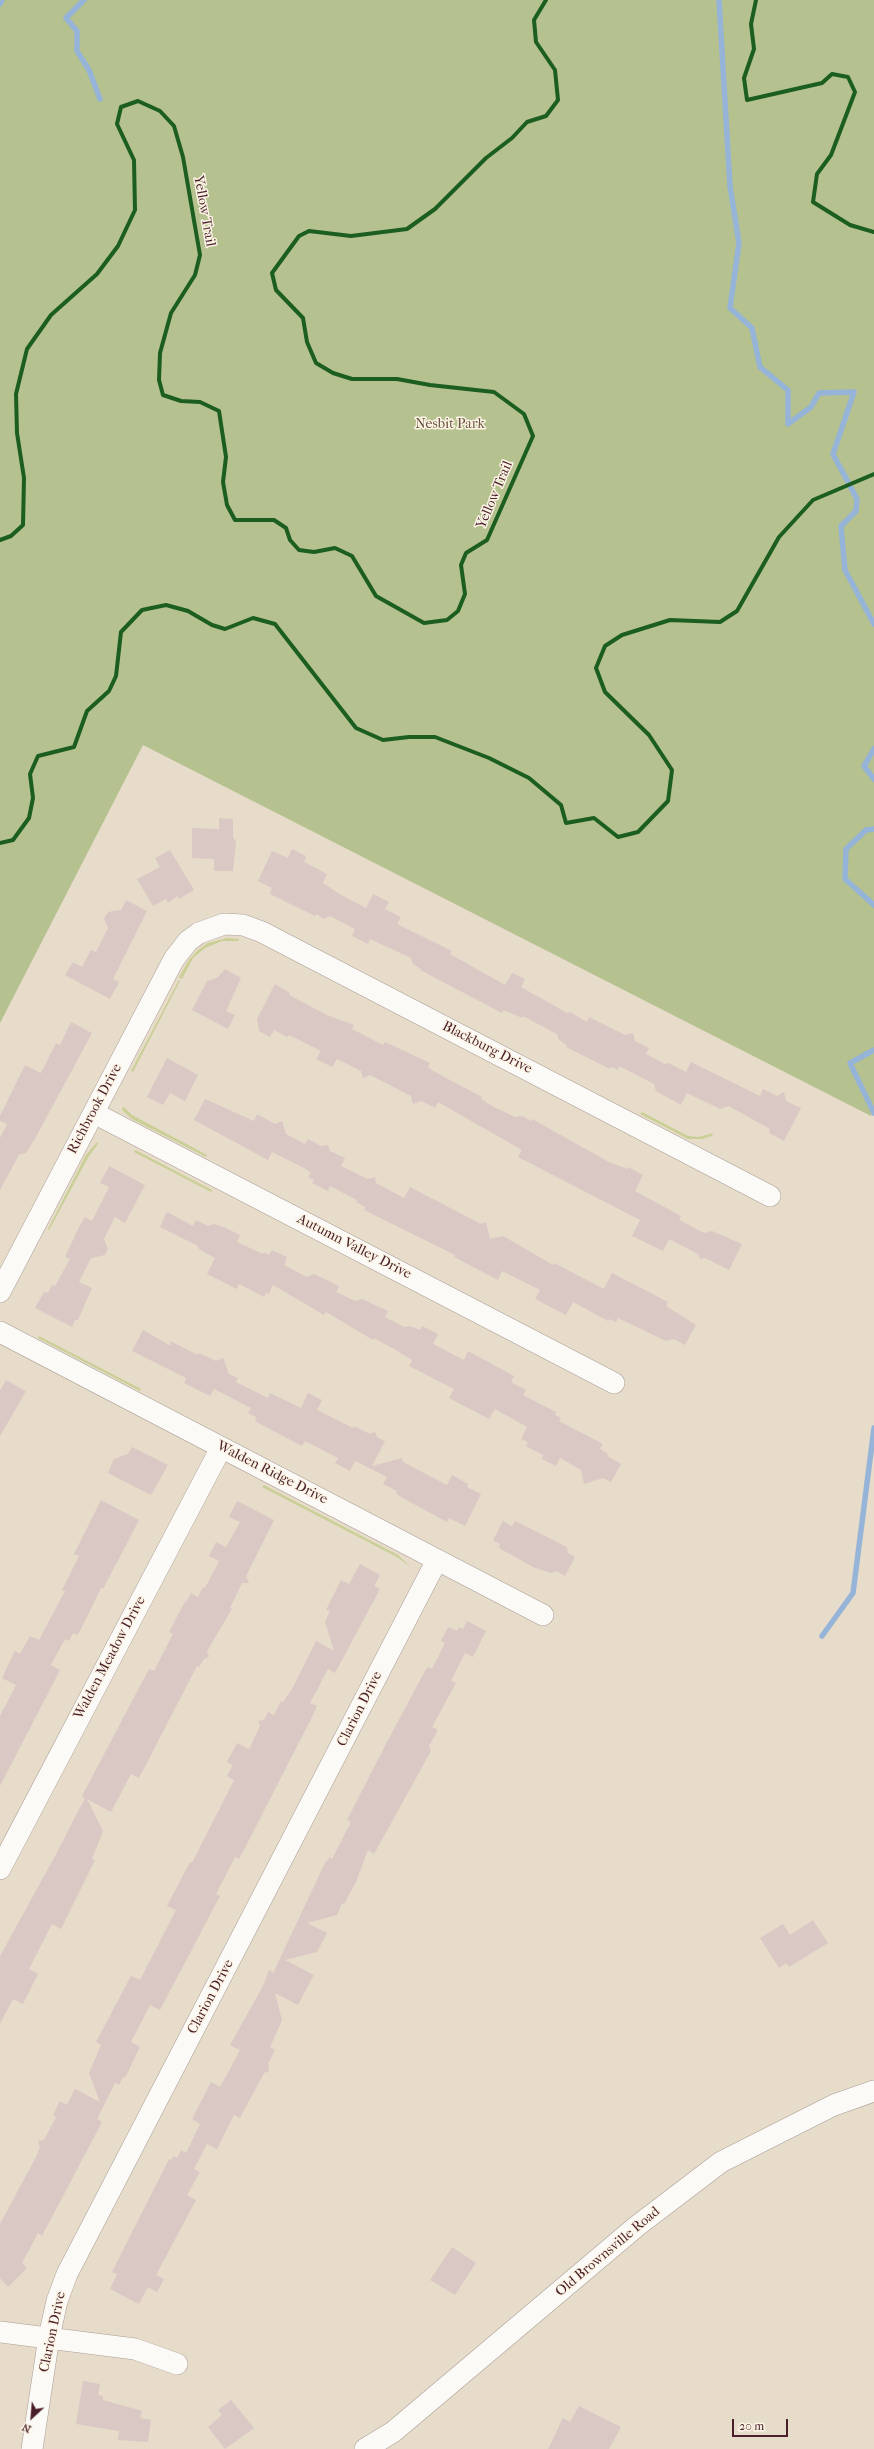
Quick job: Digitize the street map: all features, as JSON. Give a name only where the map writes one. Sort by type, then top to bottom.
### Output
[{"type":"street","name":"Blackburg Drive","points":[[199,933],[220,925],[234,923],[262,932],[770,1196]]},
{"type":"street","name":"Richbrook Drive","points":[[0,1292],[174,959],[185,944],[199,933]]},
{"type":"street","name":"Autumn Valley Drive","points":[[94,1113],[614,1382]]},
{"type":"street","name":"Walden Ridge Drive","points":[[0,1332],[543,1615]]},
{"type":"street","name":"Walden Meadow Drive","points":[[0,1869],[222,1448]]},
{"type":"street","name":"Clarion Drive","points":[[32,2449],[49,2338],[57,2301],[71,2265],[437,1560]]},
{"type":"street","name":"Old Brownsville Road","points":[[365,2449],[393,2432],[637,2226],[721,2162],[834,2105],[874,2091]]},
{"type":"street","points":[[0,2332],[135,2349],[178,2364]]},
{"type":"green space","name":"Nesbit Park","points":[[0,0],[874,0],[874,1110],[871,1116],[143,745],[0,1023]]},
{"type":"green space","points":[[227,938],[239,939],[238,941],[222,941],[205,948],[193,958],[182,979],[179,977],[189,960],[198,950],[208,943]]},
{"type":"green space","points":[[179,980],[180,981],[133,1072],[131,1071]]},
{"type":"green space","points":[[124,1107],[132,1115],[207,1155],[206,1157],[132,1119],[123,1111],[122,1108]]},
{"type":"green space","points":[[642,1112],[688,1136],[699,1137],[713,1133],[712,1136],[702,1139],[688,1139],[640,1114]]},
{"type":"green space","points":[[97,1142],[98,1144],[89,1156],[49,1230],[48,1229],[86,1155]]},
{"type":"green space","points":[[135,1150],[212,1190],[211,1192],[134,1152]]},
{"type":"green space","points":[[39,1336],[141,1389],[140,1391],[38,1338]]},
{"type":"green space","points":[[264,1485],[398,1555],[411,1567],[397,1557],[262,1487]]},
{"type":"building","points":[[219,818],[233,819],[233,838],[236,841],[233,871],[214,871],[214,859],[192,858],[192,828],[219,829]]},
{"type":"building","points":[[292,849],[306,856],[304,862],[327,874],[323,883],[341,895],[366,908],[373,894],[389,902],[385,909],[401,917],[397,924],[452,951],[450,954],[505,985],[512,973],[525,979],[521,987],[567,1013],[570,1012],[587,1022],[589,1017],[625,1035],[633,1033],[635,1041],[649,1048],[646,1054],[665,1064],[668,1063],[686,1072],[691,1062],[760,1096],[763,1089],[777,1096],[784,1092],[786,1101],[801,1108],[784,1141],[769,1133],[770,1129],[729,1106],[720,1109],[687,1093],[681,1105],[656,1091],[654,1084],[619,1066],[618,1070],[612,1067],[610,1069],[566,1047],[567,1045],[559,1040],[557,1034],[523,1016],[522,1018],[504,1010],[502,1013],[420,970],[421,969],[413,964],[411,958],[370,939],[368,944],[352,936],[355,929],[330,916],[324,919],[316,914],[315,916],[270,894],[272,888],[258,881],[272,851],[288,858]]},
{"type":"building","points":[[170,850],[194,890],[179,899],[178,896],[168,903],[166,899],[153,906],[137,879],[160,867],[155,858]]},
{"type":"building","points":[[126,900],[147,911],[113,979],[119,982],[110,999],[65,975],[73,962],[82,967],[91,950],[96,952],[108,928],[104,918],[108,912],[121,910]]},
{"type":"building","points":[[225,969],[241,978],[226,1011],[235,1015],[228,1029],[192,1010],[207,981],[217,978]]},
{"type":"building","points":[[275,984],[290,993],[289,995],[327,1015],[354,1025],[352,1029],[383,1045],[385,1042],[430,1063],[428,1067],[433,1071],[482,1097],[481,1099],[494,1107],[515,1117],[522,1116],[531,1121],[532,1119],[609,1162],[627,1169],[628,1167],[643,1175],[635,1191],[681,1216],[679,1220],[704,1233],[712,1231],[742,1244],[729,1270],[705,1258],[700,1259],[698,1254],[669,1239],[663,1251],[632,1236],[640,1220],[518,1157],[522,1150],[438,1102],[435,1108],[421,1101],[413,1104],[411,1096],[370,1075],[363,1078],[361,1071],[337,1059],[332,1067],[316,1059],[321,1051],[289,1035],[287,1037],[274,1030],[270,1037],[259,1031],[257,1019]]},
{"type":"building","points":[[71,1022],[92,1033],[36,1137],[26,1153],[19,1155],[0,1190],[0,1138],[7,1124],[0,1121],[0,1116],[25,1065],[41,1073],[56,1043],[60,1045]]},
{"type":"building","points":[[167,1058],[198,1075],[185,1101],[170,1093],[163,1105],[147,1097]]},
{"type":"building","points":[[205,1099],[254,1121],[257,1114],[275,1124],[282,1121],[286,1134],[305,1144],[308,1139],[321,1146],[328,1145],[330,1151],[345,1158],[341,1166],[368,1179],[375,1177],[376,1183],[404,1198],[410,1187],[481,1224],[486,1222],[490,1239],[503,1236],[553,1265],[554,1263],[604,1289],[612,1273],[668,1302],[666,1306],[696,1325],[685,1345],[674,1339],[666,1341],[618,1318],[616,1322],[609,1319],[608,1321],[573,1302],[566,1315],[535,1299],[540,1290],[502,1271],[498,1280],[454,1257],[455,1255],[364,1210],[365,1207],[356,1202],[357,1200],[330,1186],[328,1191],[312,1183],[314,1180],[308,1177],[311,1173],[304,1168],[272,1152],[268,1160],[194,1120]]},
{"type":"building","points":[[109,1166],[145,1185],[125,1223],[115,1217],[104,1239],[108,1249],[105,1255],[91,1258],[79,1282],[92,1288],[78,1320],[75,1320],[72,1327],[35,1308],[44,1292],[48,1293],[52,1285],[55,1286],[70,1259],[65,1257],[85,1217],[92,1221],[109,1187],[100,1183]]},
{"type":"building","points":[[167,1212],[193,1226],[196,1220],[208,1226],[214,1224],[224,1227],[240,1235],[237,1242],[263,1254],[264,1252],[269,1255],[272,1250],[287,1257],[284,1265],[307,1277],[314,1274],[339,1286],[336,1292],[355,1301],[362,1299],[388,1311],[385,1317],[404,1327],[410,1326],[420,1330],[422,1326],[438,1334],[433,1344],[464,1360],[468,1351],[514,1376],[511,1382],[526,1390],[523,1395],[556,1412],[555,1415],[561,1418],[559,1421],[603,1444],[600,1449],[608,1454],[607,1456],[621,1464],[611,1482],[603,1478],[584,1484],[581,1470],[560,1458],[556,1466],[542,1459],[543,1455],[526,1446],[528,1442],[521,1439],[527,1427],[495,1409],[489,1419],[449,1398],[454,1389],[409,1366],[412,1360],[374,1338],[373,1340],[326,1312],[324,1315],[273,1285],[269,1294],[266,1293],[264,1297],[239,1284],[237,1289],[207,1274],[215,1258],[199,1249],[198,1246],[160,1227]]},
{"type":"building","points":[[143,1330],[171,1346],[170,1341],[198,1355],[199,1353],[216,1361],[223,1358],[229,1374],[238,1378],[236,1382],[268,1398],[270,1393],[301,1408],[308,1393],[322,1400],[317,1410],[353,1428],[354,1426],[370,1434],[375,1432],[377,1437],[385,1441],[372,1466],[402,1458],[403,1462],[447,1485],[452,1475],[468,1484],[467,1487],[481,1494],[465,1526],[449,1518],[447,1522],[399,1496],[396,1493],[397,1491],[383,1484],[387,1477],[355,1461],[350,1471],[335,1463],[338,1458],[305,1441],[302,1446],[255,1421],[256,1417],[248,1413],[251,1408],[214,1389],[210,1396],[184,1383],[186,1378],[132,1351]]},
{"type":"building","points":[[6,1380],[26,1391],[0,1436],[0,1391]]},
{"type":"building","points":[[132,1447],[168,1465],[151,1495],[108,1473],[114,1459],[128,1454]]},
{"type":"building","points":[[101,1500],[139,1520],[103,1589],[101,1588],[80,1631],[77,1635],[73,1633],[69,1641],[65,1639],[51,1665],[60,1670],[0,1786],[0,1716],[16,1685],[2,1678],[15,1651],[20,1654],[30,1636],[39,1640],[65,1591],[62,1590],[79,1556],[74,1554]]},
{"type":"building","points":[[237,1501],[274,1520],[246,1576],[249,1583],[242,1583],[230,1608],[232,1609],[207,1651],[209,1657],[204,1659],[199,1667],[197,1666],[139,1778],[131,1774],[111,1812],[87,1799],[103,1831],[92,1859],[95,1860],[61,1929],[52,1924],[29,1969],[38,1974],[23,2004],[13,1999],[0,2024],[0,1956],[54,1858],[85,1798],[82,1796],[149,1669],[154,1671],[173,1634],[169,1632],[186,1600],[187,1601],[191,1593],[198,1597],[203,1587],[205,1588],[219,1561],[209,1556],[216,1542],[226,1547],[240,1522],[229,1517]]},
{"type":"building","points":[[503,1521],[512,1526],[515,1521],[567,1547],[568,1553],[575,1557],[565,1576],[556,1571],[551,1573],[533,1567],[499,1548],[500,1544],[493,1540]]},
{"type":"building","points":[[360,1564],[380,1575],[374,1586],[380,1589],[335,1673],[328,1669],[310,1703],[317,1706],[313,1715],[247,1844],[239,1859],[235,1857],[216,1894],[220,1896],[160,2010],[150,2005],[131,2042],[140,2047],[125,2078],[123,2077],[119,2085],[115,2083],[97,2119],[102,2122],[42,2236],[38,2233],[22,2263],[27,2268],[8,2287],[0,2278],[0,2224],[37,2155],[40,2147],[38,2141],[44,2140],[56,2117],[53,2115],[60,2101],[67,2105],[75,2089],[100,2102],[89,2073],[101,2045],[96,2042],[131,1976],[140,1980],[176,1910],[167,1906],[190,1862],[192,1863],[234,1780],[227,1776],[233,1765],[227,1762],[237,1743],[249,1749],[260,1726],[258,1721],[264,1720],[268,1712],[274,1715],[281,1701],[283,1702],[292,1689],[316,1641],[334,1651],[325,1622],[330,1611],[326,1610],[341,1580],[349,1584]]},
{"type":"building","points":[[467,1621],[486,1631],[473,1657],[465,1653],[451,1681],[456,1683],[432,1727],[438,1730],[429,1746],[431,1751],[374,1854],[368,1850],[356,1882],[344,1904],[342,1903],[337,1915],[307,1923],[327,1933],[317,1952],[285,1960],[314,1975],[298,2005],[275,1993],[282,2020],[270,2047],[275,2050],[268,2064],[269,2071],[264,2073],[240,2118],[234,2115],[217,2149],[207,2144],[194,2169],[200,2172],[187,2195],[196,2200],[156,2275],[164,2279],[157,2292],[148,2287],[139,2304],[110,2289],[117,2274],[112,2272],[169,2159],[171,2160],[174,2156],[177,2158],[181,2150],[186,2153],[200,2124],[192,2119],[211,2082],[220,2087],[240,2050],[230,2045],[263,1986],[269,1970],[273,1973],[325,1863],[330,1857],[332,1859],[351,1822],[347,1820],[425,1671],[428,1667],[432,1669],[445,1643],[441,1641],[448,1627],[457,1631],[459,1627],[463,1629]]},
{"type":"building","points":[[813,1920],[828,1943],[789,1967],[786,1963],[779,1968],[760,1938],[783,1924],[790,1935]]},
{"type":"building","points":[[452,2247],[476,2263],[455,2295],[430,2280]]},
{"type":"building","points":[[83,2381],[100,2384],[98,2395],[103,2396],[103,2400],[142,2411],[140,2418],[151,2420],[148,2442],[118,2440],[119,2431],[76,2424]]},
{"type":"building","points":[[231,2400],[254,2428],[225,2449],[208,2427],[222,2415],[218,2410]]},
{"type":"building","points":[[579,2406],[621,2427],[609,2449],[548,2449],[563,2418],[570,2422]]},
{"type":"waterway","points":[[0,4],[2,0]]},
{"type":"waterway","points":[[84,0],[66,18],[77,31],[77,51],[89,70],[100,99]]},
{"type":"waterway","points":[[719,0],[730,186],[739,243],[730,308],[752,328],[760,367],[788,390],[788,424],[811,407],[819,393],[854,392],[833,454],[857,499],[856,511],[841,526],[845,570],[874,624]]},
{"type":"waterway","points":[[874,749],[864,766],[874,779]]},
{"type":"waterway","points":[[874,829],[866,830],[846,849],[845,879],[874,905]]},
{"type":"waterway","points":[[874,1050],[850,1063],[874,1113]]},
{"type":"waterway","points":[[822,1636],[853,1593],[874,1428]]},
{"type":"cycle path","name":"Yellow Trail","points":[[0,540],[11,536],[23,525],[24,478],[17,433],[16,394],[27,349],[51,315],[97,274],[118,246],[135,210],[134,160],[117,124],[121,107],[138,101],[160,111],[174,126],[183,157],[200,255],[195,275],[171,313],[160,353],[159,380],[163,395],[181,401],[200,402],[219,411],[226,457],[223,482],[227,505],[235,520],[274,520],[286,528],[290,540],[299,550],[314,552],[335,548],[352,556],[376,596],[424,623],[447,620],[458,611],[465,594],[461,565],[466,553],[487,540],[533,436],[524,414],[494,392],[430,385],[397,379],[352,379],[333,373],[316,363],[307,342],[303,318],[276,290],[272,273],[299,236],[309,231],[351,236],[407,229],[435,209],[486,158],[512,138],[527,122],[546,116],[558,100],[555,70],[536,42],[534,20],[546,0]]},
{"type":"cycle path","points":[[756,0],[751,24],[754,49],[744,78],[747,100],[822,83],[832,74],[848,77],[855,92],[831,155],[817,174],[813,202],[850,225],[874,232]]},
{"type":"cycle path","points":[[0,843],[13,840],[29,818],[33,798],[30,774],[38,756],[74,747],[87,711],[109,691],[116,676],[121,632],[142,610],[166,605],[188,611],[212,625],[225,629],[253,618],[275,624],[356,728],[383,740],[409,737],[435,737],[489,758],[529,778],[561,805],[566,823],[594,818],[618,837],[638,832],[668,801],[672,770],[649,735],[605,692],[596,668],[605,646],[622,635],[670,620],[720,622],[737,611],[779,537],[813,500],[874,474]]}]
